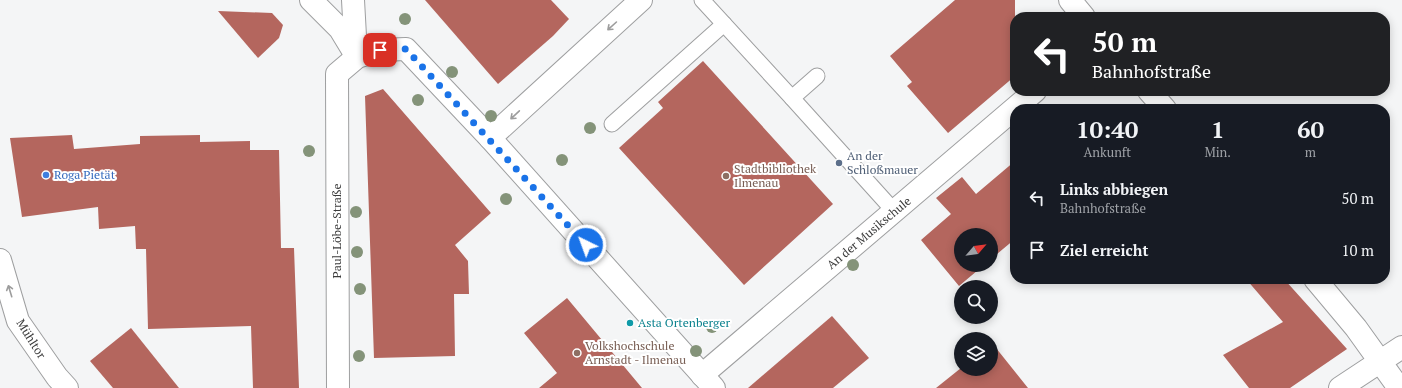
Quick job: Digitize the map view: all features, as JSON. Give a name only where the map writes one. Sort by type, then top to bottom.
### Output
[{"type":"street","points":[[311,0],[340,29],[357,57]]},
{"type":"street","points":[[353,0],[357,57]]},
{"type":"street","points":[[490,138],[641,0]]},
{"type":"street","points":[[1070,0],[1080,12]]},
{"type":"street","points":[[357,57],[380,50],[406,49],[490,138],[708,382]]},
{"type":"street","name":"Paul-Löbe-Straße","points":[[338,388],[337,74],[357,57]]},
{"type":"street","name":"An der Musikschule","points":[[1020,104],[1029,96]]},
{"type":"street","points":[[1153,96],[1161,104]]},
{"type":"street","name":"An der Musikschule","points":[[708,382],[894,211],[1010,112]]},
{"type":"street","name":"Mühltor","points":[[0,260],[18,321],[57,377],[67,388]]},
{"type":"street","points":[[1319,284],[1356,328],[1399,388]]},
{"type":"street","points":[[1340,388],[1402,347]]},
{"type":"lane","points":[[702,0],[894,211]]},
{"type":"lane","points":[[612,124],[724,24]]},
{"type":"lane","points":[[792,98],[817,76]]},
{"type":"building","points":[[425,0],[551,0],[569,19],[553,36],[498,84]]},
{"type":"building","points":[[955,0],[1015,0],[1015,12],[1010,12],[1010,80],[948,133],[907,86],[912,82],[890,56]]},
{"type":"building","points":[[218,11],[272,13],[283,25],[279,38],[258,58]]},
{"type":"building","name":"Stadtbibliothek Ilmenau","points":[[703,61],[833,204],[744,285],[619,148],[663,108],[658,102]]},
{"type":"building","points":[[383,89],[491,213],[455,245],[468,261],[469,294],[454,294],[455,356],[374,358],[365,96]]},
{"type":"building","points":[[72,135],[74,149],[140,144],[140,136],[200,135],[200,142],[250,141],[250,150],[279,150],[281,248],[294,248],[299,388],[253,388],[251,326],[148,329],[146,249],[136,249],[135,226],[99,229],[98,207],[22,217],[10,138]]},
{"type":"building","points":[[1010,165],[1010,243],[998,253],[998,228],[954,228],[954,272],[976,272],[966,280],[954,280],[921,240],[951,214],[936,198],[962,177],[976,194]]},
{"type":"building","points":[[1250,284],[1288,284],[1347,349],[1290,388],[1249,388],[1223,355],[1283,322]]},
{"type":"building","name":"Volkshochschule Arnstadt - Ilmenau","points":[[567,298],[642,388],[539,388],[557,373],[524,333]]},
{"type":"building","points":[[832,316],[869,358],[833,388],[748,388]]},
{"type":"building","points":[[131,328],[179,388],[113,388],[90,361]]},
{"type":"building","points":[[998,350],[1028,388],[936,388],[954,374],[954,376],[998,376]]},
{"type":"place","name":"An der Schloßmauer","points":[[839,163]]},
{"type":"place","name":"Roga Pietät","points":[[46,175]]},
{"type":"place","name":"Stadtbibliothek Ilmenau","points":[[726,176]]},
{"type":"place","name":"Asta Ortenberger","points":[[630,323]]},
{"type":"place","name":"Volkshochschule Arnstadt - Ilmenau","points":[[577,353]]},
{"type":"route","points":[[380,50],[406,49],[490,138],[586,245]]}]
